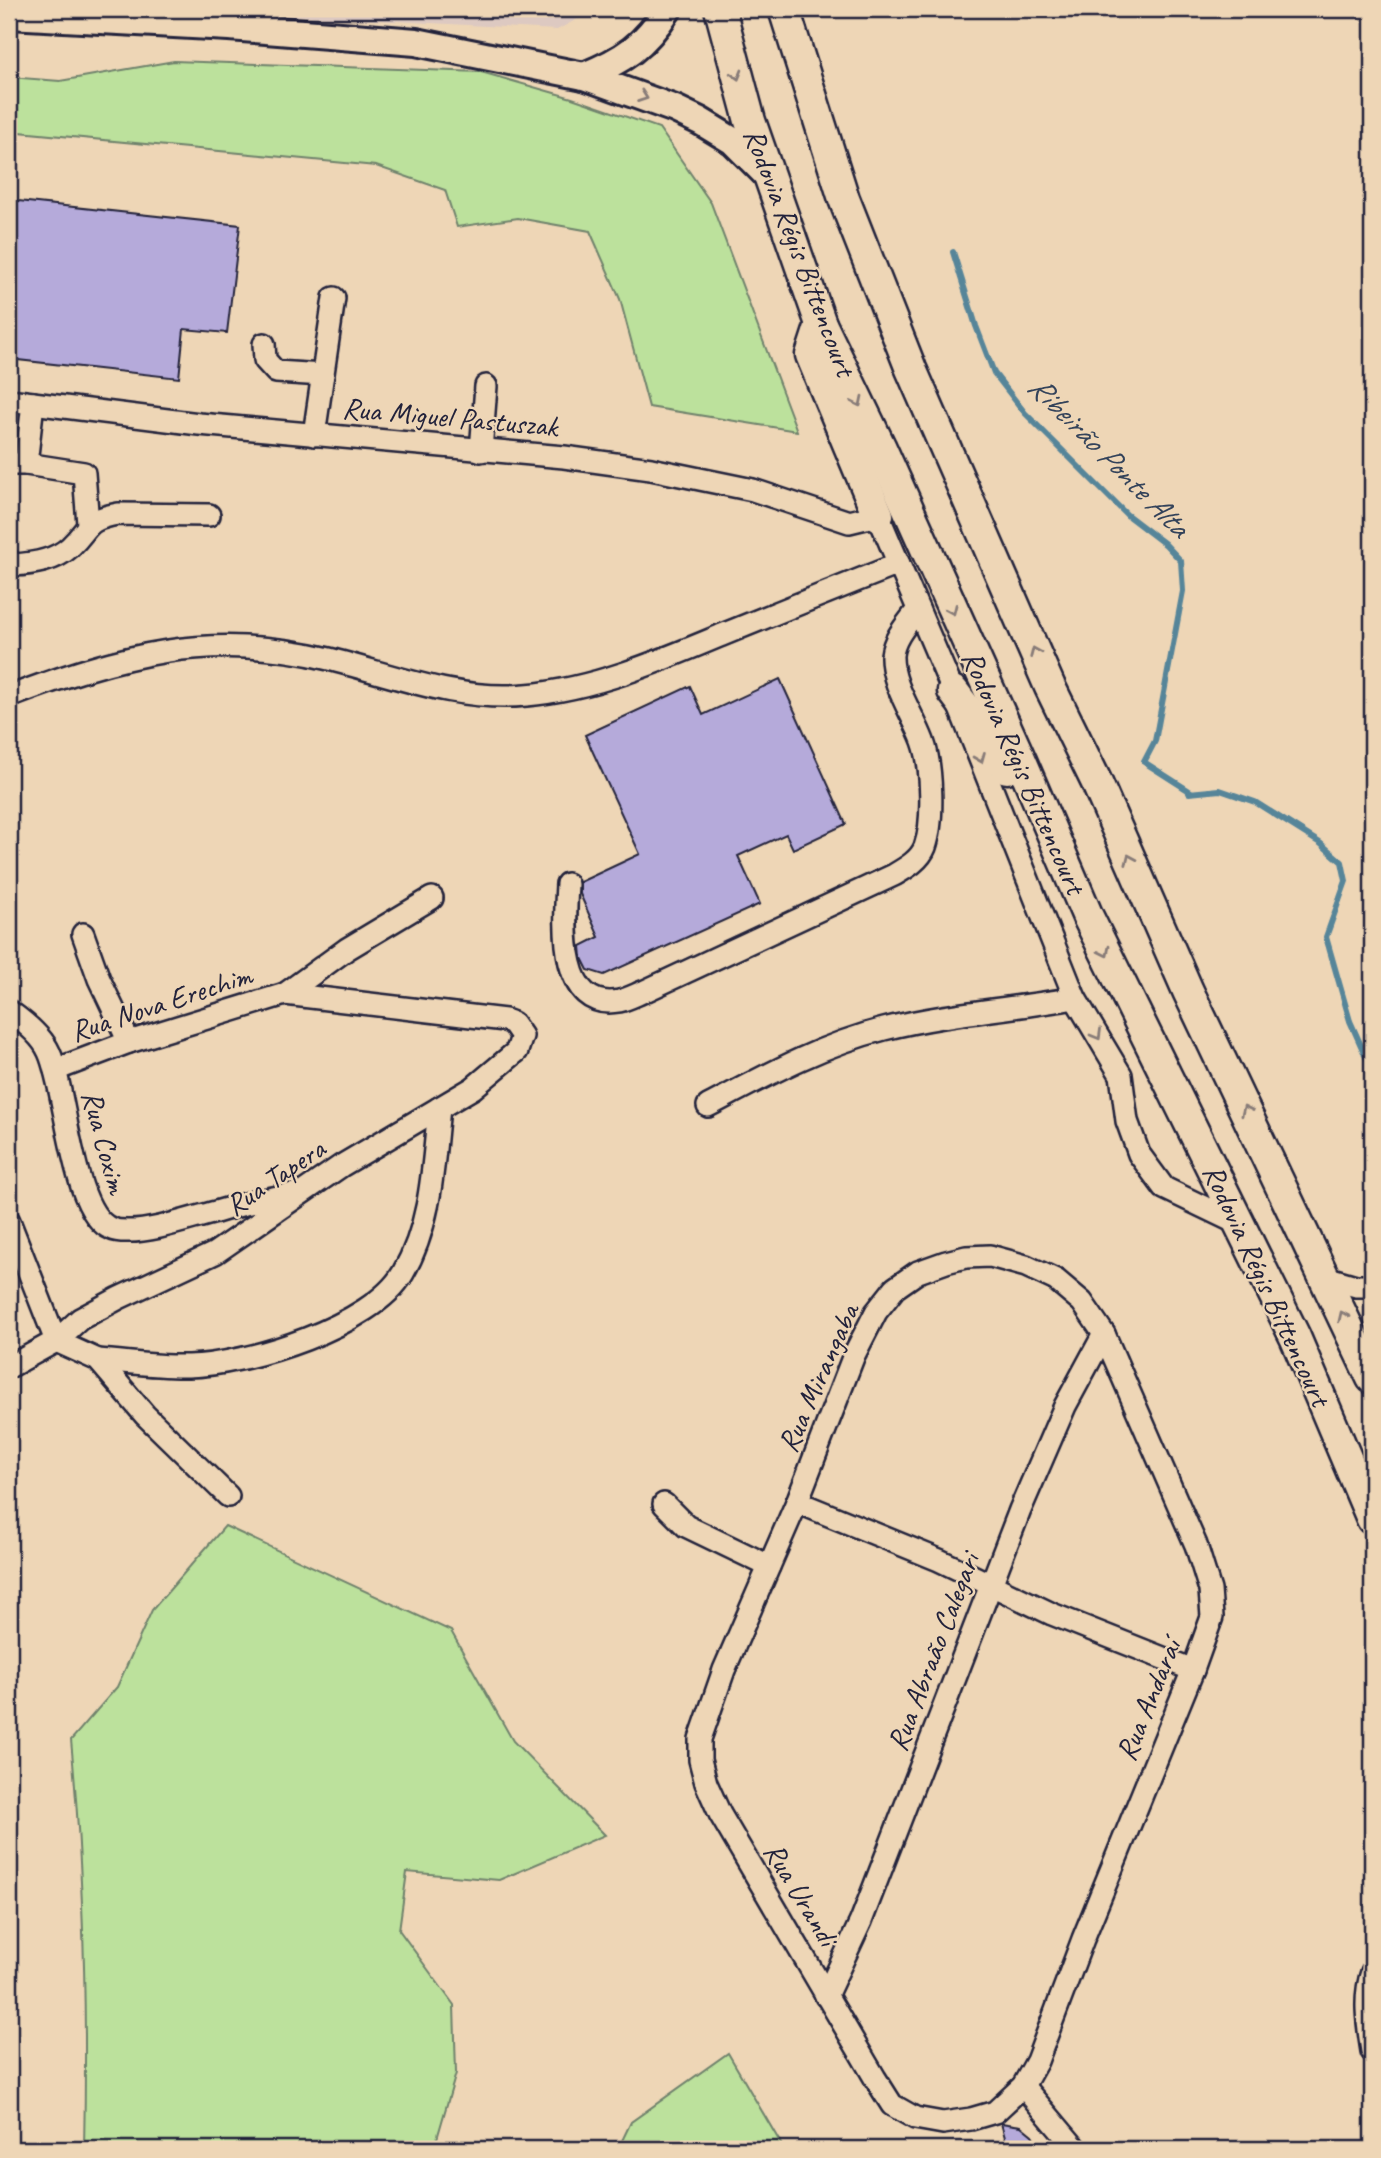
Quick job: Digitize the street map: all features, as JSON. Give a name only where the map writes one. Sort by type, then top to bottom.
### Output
[{"type":"highway","name":"Rodovia Régis Bittencourt","points":[[720,9],[750,121],[821,324],[880,446],[1022,762],[1088,917],[1300,1349],[1372,1518]]},
{"type":"highway","name":"Rodovia Régis Bittencourt","points":[[784,9],[844,199],[911,369],[1045,675],[1096,781],[1183,979],[1372,1378]]},
{"type":"highway","points":[[821,324],[811,355],[878,514]]},
{"type":"highway","points":[[953,691],[989,739],[1012,776],[1046,844],[1088,917]]},
{"type":"main road","points":[[584,76],[614,64],[636,47],[668,9]]},
{"type":"main road","points":[[9,15],[229,26],[416,42],[584,76],[665,105],[700,121],[733,141],[769,177]]},
{"type":"street","points":[[314,435],[334,298]]},
{"type":"street","points":[[264,344],[265,360],[276,372],[323,375]]},
{"type":"street","points":[[481,451],[486,386]]},
{"type":"street","name":"Rua Miguel Pastuszak","points":[[9,400],[187,422],[564,457],[651,469],[753,490],[849,522],[878,514]]},
{"type":"street","points":[[33,403],[18,464],[84,473],[88,524]]},
{"type":"street","points":[[9,560],[13,565],[33,564],[56,557],[70,548],[88,524],[106,516],[209,514]]},
{"type":"street","points":[[878,514],[953,691],[1075,998],[1121,1075],[1127,1121],[1139,1154],[1164,1188],[1241,1225]]},
{"type":"street","points":[[9,697],[112,661],[208,646],[276,649],[327,658],[426,685],[476,695],[525,695],[576,686],[639,668],[899,564]]},
{"type":"street","points":[[567,884],[566,934],[572,974],[581,988],[594,999],[609,1002],[622,1001],[645,991],[884,880],[913,863],[925,849],[929,829],[929,765],[923,740],[895,674],[892,655],[897,637],[918,609]]},
{"type":"street","name":"Rua Nova Erechim","points":[[55,1070],[129,1042],[285,994],[347,949],[432,898]]},
{"type":"street","points":[[83,934],[99,979],[129,1042]]},
{"type":"street","name":"Rua Nova Erechim","points":[[285,994],[488,1018]]},
{"type":"street","points":[[708,1107],[798,1060],[884,1029],[926,1020],[1075,998]]},
{"type":"street","name":"Rua Coxim","points":[[9,1011],[32,1031],[49,1051],[74,1159],[88,1205],[101,1222],[111,1229],[142,1229],[302,1192]]},
{"type":"street","name":"Rua Tapera","points":[[9,1367],[56,1340],[80,1319],[215,1253],[302,1192],[473,1088],[517,1051],[522,1043],[522,1036],[513,1023],[488,1018]]},
{"type":"street","points":[[9,1221],[56,1340],[98,1360],[190,1366],[229,1360],[285,1346],[345,1321],[380,1300],[403,1274],[428,1211],[439,1108]]},
{"type":"street","name":"Rua Mirangaba","points":[[769,1566],[854,1355],[876,1312],[895,1288],[918,1272],[966,1256],[990,1256],[1026,1266],[1056,1280],[1082,1302],[1104,1334]]},
{"type":"street","points":[[1325,1277],[1356,1286],[1372,1286]]},
{"type":"street","name":"Rua Abraão Calegari","points":[[826,1996],[862,1921],[1020,1510],[1065,1406],[1104,1334]]},
{"type":"street","name":"Rua Andaraí","points":[[1023,2086],[1037,2062],[1083,1938],[1193,1670],[1212,1617],[1205,1569],[1104,1334]]},
{"type":"street","points":[[98,1360],[145,1415],[228,1496]]},
{"type":"street","points":[[797,1502],[939,1560],[1052,1614],[1193,1670]]},
{"type":"street","points":[[664,1504],[686,1526],[769,1566]]},
{"type":"street","name":"Rua Urandi","points":[[769,1566],[724,1670],[700,1739],[700,1760],[706,1783],[720,1814],[892,2105],[915,2118],[943,2123],[971,2119],[995,2112],[1023,2086]]},
{"type":"street","points":[[1372,1972],[1368,1990],[1367,2020],[1372,2051]]},
{"type":"street","points":[[1023,2086],[1076,2149]]},
{"type":"shaded area","points":[[173,9],[596,9],[557,30]]},
{"type":"green space","points":[[174,61],[481,72],[572,98],[659,128],[711,203],[797,431],[649,407],[620,299],[590,231],[518,218],[457,227],[445,190],[376,166],[9,131],[9,77],[60,81]]},
{"type":"green space","points":[[225,1526],[451,1631],[513,1741],[605,1835],[499,1880],[407,1872],[399,1930],[454,2005],[456,2073],[434,2149],[84,2149],[83,1945],[71,1740],[117,1687],[152,1610]]},
{"type":"green space","points":[[728,2053],[784,2149],[618,2149],[631,2122]]},
{"type":"building","points":[[9,200],[240,225],[227,333],[184,329],[179,378],[9,359],[12,310],[9,310]]},
{"type":"building","points":[[780,679],[846,824],[793,849],[786,834],[738,856],[760,904],[604,975],[588,970],[582,958],[581,946],[599,937],[580,894],[580,882],[640,854],[585,735],[690,686],[703,715]]},
{"type":"building","points":[[1001,2123],[1021,2126],[1032,2135],[1041,2149],[1008,2149]]},
{"type":"waterway","name":"Ribeirão Ponte Alta","points":[[953,252],[994,373],[1025,413],[1127,515],[1165,544],[1181,561],[1183,591],[1155,741],[1144,762],[1191,792],[1189,793],[1220,790],[1255,802],[1320,843],[1342,862],[1346,881],[1326,937],[1350,1021],[1367,1059],[1372,1062]]}]
